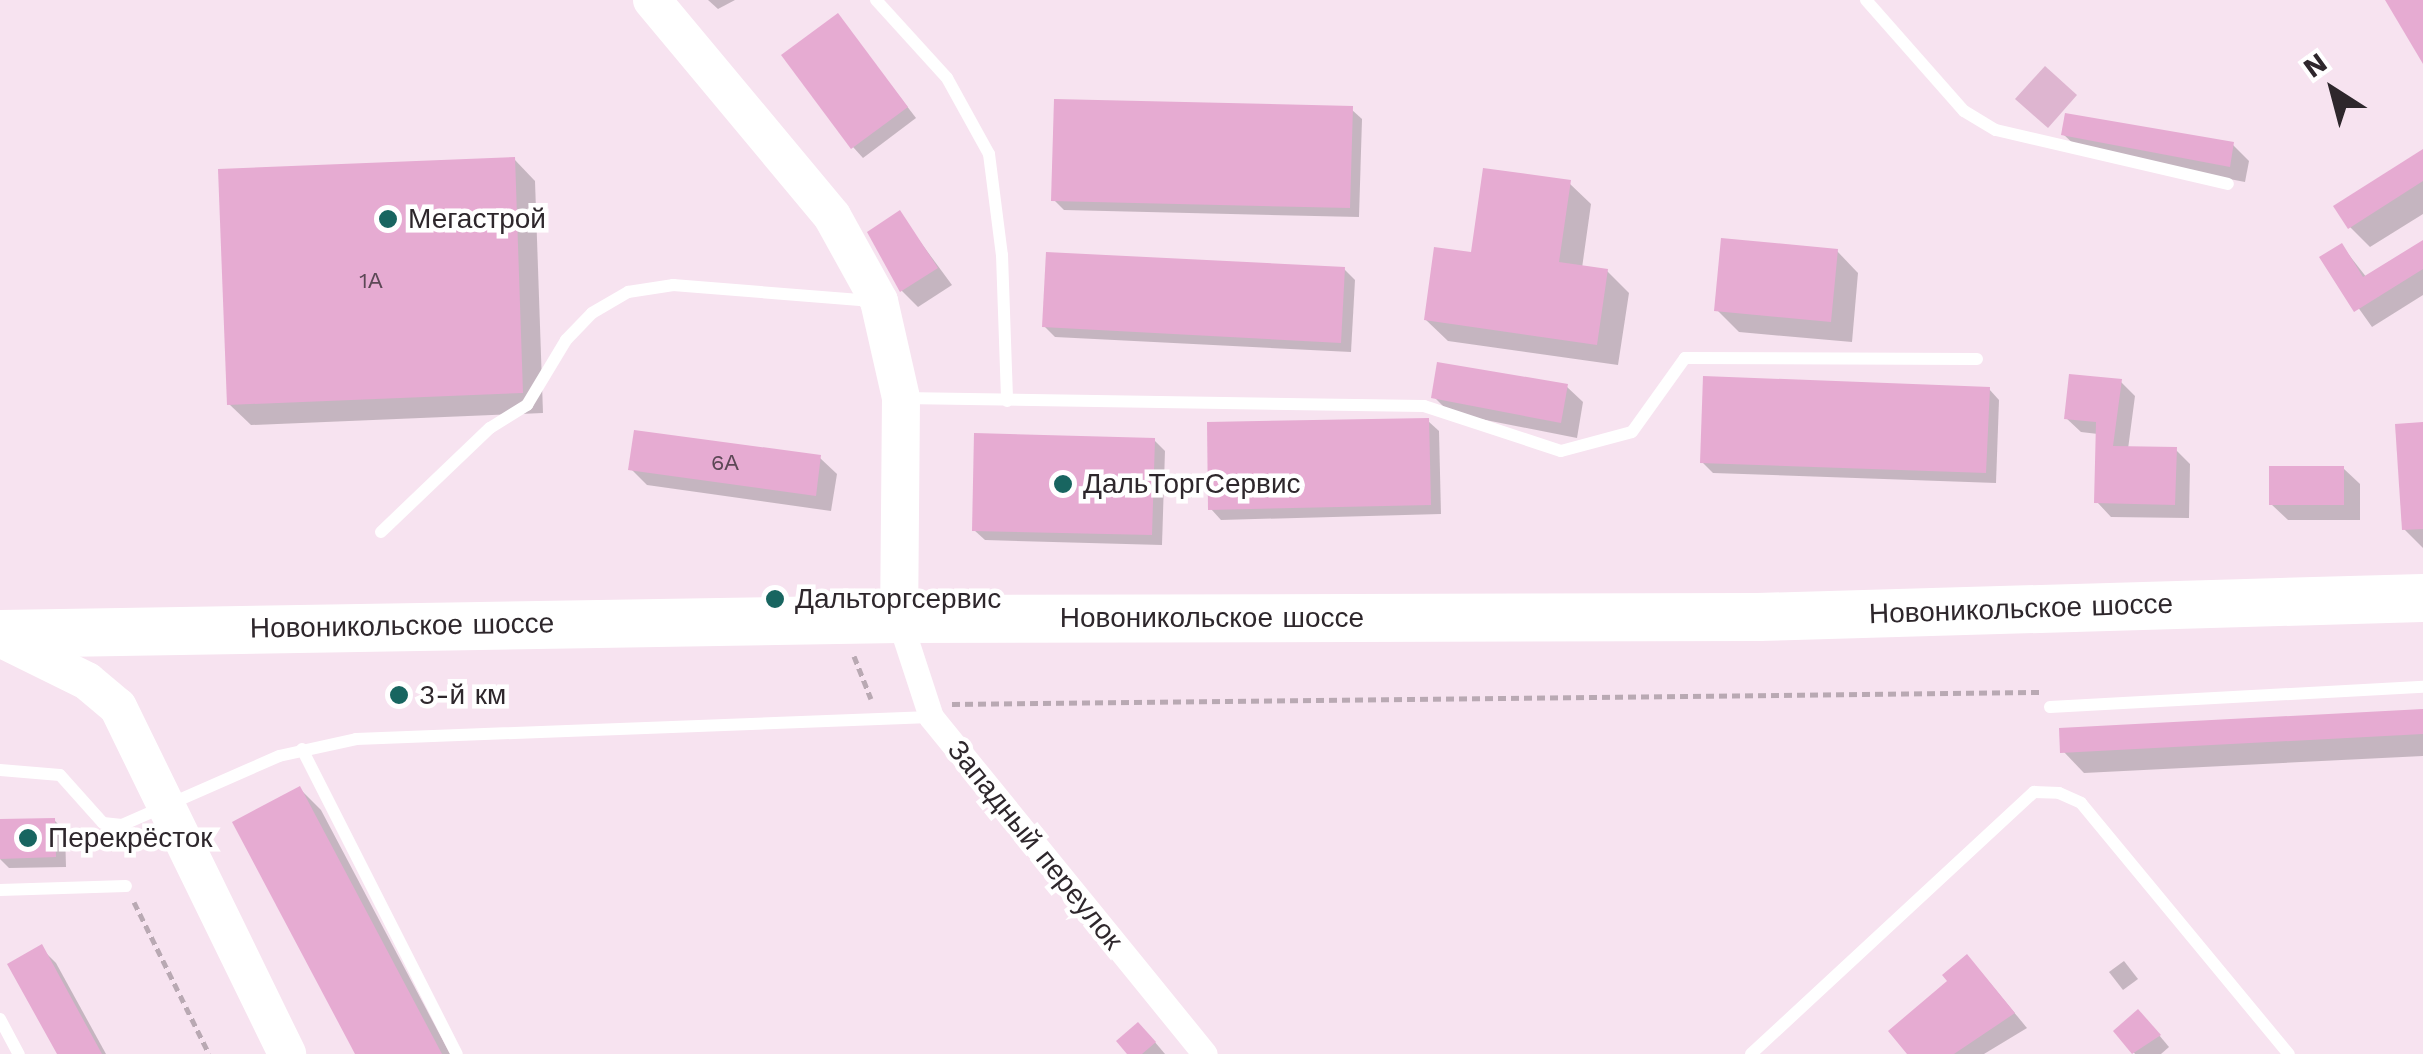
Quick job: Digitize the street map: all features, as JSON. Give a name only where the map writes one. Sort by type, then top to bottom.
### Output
[{"type":"highway","name":"Новоникольское шоссе","points":[[0,636],[899,619],[1758,617],[2423,598]]},
{"type":"street","points":[[652,0],[832,216],[879,301],[901,398],[899,619]]},
{"type":"street","name":"Западный переулок","points":[[899,619],[928,709],[1205,1054]]},
{"type":"street","points":[[0,636],[86,682],[118,707],[287,1054]]},
{"type":"lane","points":[[876,0],[947,78],[989,154],[1002,254],[1007,401]]},
{"type":"lane","points":[[1866,0],[1964,111],[1996,130],[2228,184]]},
{"type":"lane","points":[[381,532],[490,428],[527,405],[566,340],[592,313],[628,292],[674,285],[879,301]]},
{"type":"lane","points":[[901,398],[1424,406],[1561,451],[1632,432],[1685,358],[1977,359]]},
{"type":"lane","points":[[2050,706],[2423,687]]},
{"type":"lane","points":[[0,770],[60,775],[103,824],[122,825],[302,749],[356,739],[928,709]]},
{"type":"lane","points":[[302,749],[457,1054]]},
{"type":"lane","points":[[1751,1054],[2034,792],[2060,793],[2081,803],[2289,1054]]},
{"type":"lane","points":[[0,890],[126,886]]},
{"type":"lane","points":[[0,1019],[18,1054]]},
{"type":"path","points":[[866,698],[928,709],[2060,691]]},
{"type":"path","points":[[126,886],[209,1054]]},
{"type":"shaded area","points":[[2045,66],[2077,95],[2048,128],[2015,99]]},
{"type":"building","points":[[2385,0],[2423,0],[2423,64]]},
{"type":"building","points":[[838,13],[908,107],[851,149],[781,55]]},
{"type":"building","points":[[1054,99],[1353,106],[1350,208],[1051,201]]},
{"type":"building","points":[[2065,113],[2234,142],[2230,167],[2061,135]]},
{"type":"building","points":[[2423,149],[2423,181],[2348,229],[2333,206]]},
{"type":"building","points":[[515,157],[523,393],[227,405],[218,169]]},
{"type":"building","points":[[1483,168],[1571,180],[1559,262],[1608,269],[1597,345],[1424,320],[1434,247],[1471,252]]},
{"type":"building","points":[[900,210],[938,268],[900,292],[867,232]]},
{"type":"building","points":[[1721,238],[1838,249],[1831,322],[1714,311]]},
{"type":"building","points":[[2423,240],[2423,269],[2354,312],[2319,257],[2342,243],[2363,277]]},
{"type":"building","points":[[1046,252],[1345,267],[1341,343],[1042,327]]},
{"type":"building","points":[[1437,362],[1568,384],[1561,423],[1431,398]]},
{"type":"building","points":[[2069,374],[2122,379],[2113,446],[2177,447],[2175,505],[2094,503],[2096,422],[2064,419]]},
{"type":"building","points":[[1703,376],[1990,387],[1986,473],[1700,463]]},
{"type":"building","points":[[1429,418],[1431,505],[1208,510],[1207,422]]},
{"type":"building","points":[[2423,422],[2423,529],[2402,530],[2395,424]]},
{"type":"building","points":[[634,430],[821,455],[816,496],[628,470]]},
{"type":"building","name":"ДальТоргСервис","points":[[974,433],[1155,438],[1152,535],[972,531]]},
{"type":"building","points":[[2269,466],[2344,466],[2344,505],[2269,505]]},
{"type":"building","points":[[2423,709],[2423,734],[2060,753],[2059,728]]},
{"type":"building","points":[[300,786],[442,1054],[355,1054],[232,822]]},
{"type":"building","name":"Перекрёсток","points":[[55,818],[56,857],[0,859],[0,819]]},
{"type":"building","points":[[42,944],[102,1054],[57,1054],[7,964]]},
{"type":"building","points":[[1967,954],[2015,1013],[1954,1054],[1907,1054],[1888,1031],[1947,981],[1942,975]]},
{"type":"building","points":[[2138,1009],[2161,1035],[2132,1054],[2113,1031]]},
{"type":"building","points":[[1138,1022],[1156,1042],[1142,1054],[1127,1054],[1116,1041]]},
{"type":"place","name":"Мегастрой","points":[[388,219]]},
{"type":"place","name":"ДальТоргСервис","points":[[1063,484]]},
{"type":"place","name":"Дальторгсервис","points":[[775,599]]},
{"type":"place","name":"3-й км","points":[[399,695]]},
{"type":"place","name":"Перекрёсток","points":[[28,838]]}]
